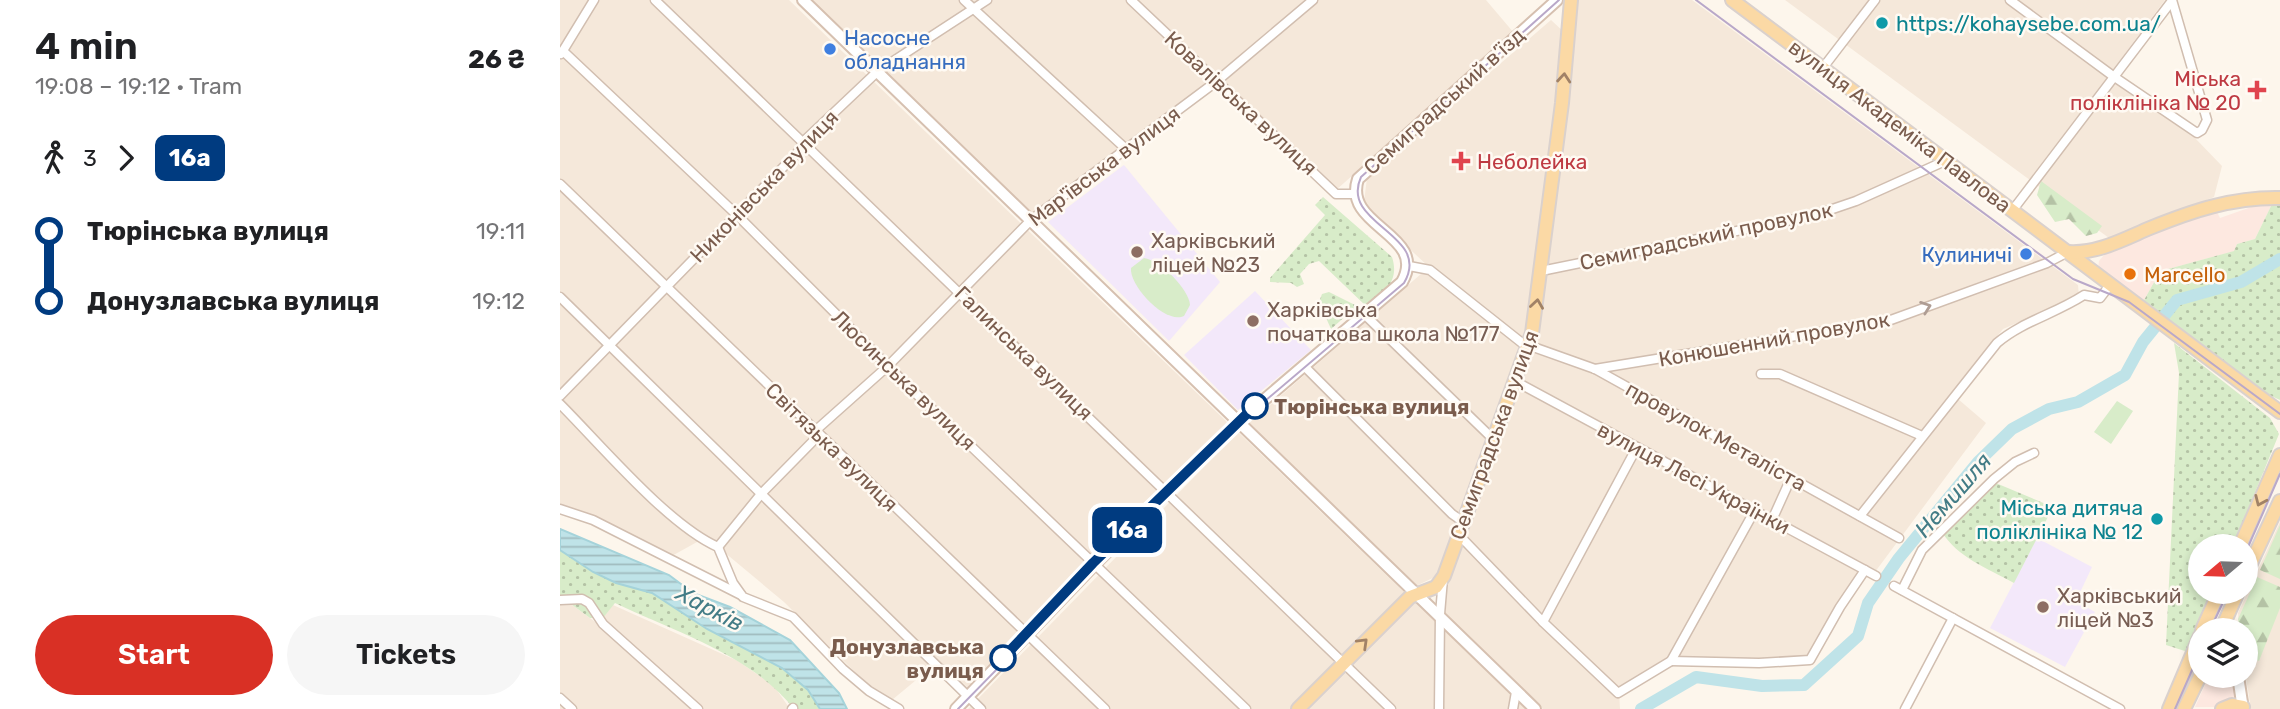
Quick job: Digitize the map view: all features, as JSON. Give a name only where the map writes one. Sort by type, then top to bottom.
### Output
[{"type":"main road","points":[[803,0],[1440,614],[1535,709]]},
{"type":"main road","name":"Семиградський в’їзд","points":[[1409,266],[1403,248],[1363,213],[1355,194],[1361,173],[1557,0]]},
{"type":"main road","name":"Семиградська вулиця","points":[[1444,576],[1513,380],[1528,345],[1541,271],[1562,103],[1571,0]]},
{"type":"main road","name":"вулиця Академіка Павлова","points":[[1732,0],[2280,412]]},
{"type":"main road","points":[[2068,252],[2106,246],[2183,215],[2222,203],[2280,198]]},
{"type":"main road","points":[[956,709],[1168,491],[1240,421],[1402,282],[1409,266]]},
{"type":"main road","points":[[2245,534],[2280,455]]},
{"type":"main road","points":[[2258,548],[2280,501]]},
{"type":"main road","points":[[1298,709],[1410,597],[1436,587],[1444,576]]},
{"type":"main road","points":[[2227,604],[2229,618]]},
{"type":"main road","points":[[2226,618],[2232,604]]},
{"type":"main road","points":[[2169,709],[2188,664]]},
{"type":"main road","points":[[2183,709],[2194,688]]},
{"type":"main road","points":[[2222,709],[2232,705],[2243,708],[2240,688]]},
{"type":"main road","points":[[2176,691],[2183,709]]},
{"type":"street","points":[[561,54],[594,0]]},
{"type":"street","name":"Галинська вулиця","points":[[655,0],[1168,491],[1391,709]]},
{"type":"street","points":[[964,0],[1126,149]]},
{"type":"street","name":"Никонівська вулиця","points":[[560,396],[798,152],[804,141],[878,71],[987,0]]},
{"type":"street","name":"Ковалівська вулиця","points":[[1131,0],[1336,194],[1355,194]]},
{"type":"street","name":"Мар'ївська вулиця","points":[[718,547],[761,494],[817,433],[961,294],[1031,220],[1217,81],[1313,0]]},
{"type":"street","points":[[1822,69],[1875,0]]},
{"type":"street","points":[[2010,0],[2193,132],[2202,131],[2207,120],[2171,1]]},
{"type":"street","points":[[2012,211],[2171,1]]},
{"type":"street","name":"Люсинська вулиця","points":[[561,54],[737,215],[888,366],[1246,709]]},
{"type":"street","name":"Семиградський провулок","points":[[1541,271],[1815,215],[1856,201],[1945,160]]},
{"type":"street","name":"Світязька вулиця","points":[[560,184],[1026,636],[1105,709]]},
{"type":"street","name":"Конюшенний провулок","points":[[1595,369],[1888,321],[2047,263],[2068,252]]},
{"type":"street","points":[[1409,266],[1430,270],[1528,345]]},
{"type":"street","points":[[1860,516],[1922,436],[2009,333],[2022,324],[2060,310],[2084,295],[2100,298],[2110,285]]},
{"type":"street","points":[[560,297],[981,709]]},
{"type":"street","points":[[1365,315],[1492,438]]},
{"type":"street","name":"провулок Металіста","points":[[1528,345],[1595,369],[1899,538]]},
{"type":"street","points":[[1304,366],[1452,514],[1460,527],[1543,622],[1618,693],[1671,661],[1755,510]]},
{"type":"street","points":[[1761,374],[1780,373],[1922,436]]},
{"type":"street","name":"вулиця Лесі Українки","points":[[1513,380],[1876,576]]},
{"type":"street","points":[[560,404],[677,520],[704,541],[718,547],[733,583],[743,597]]},
{"type":"street","points":[[1543,622],[1637,447]]},
{"type":"street","points":[[2034,453],[2015,462],[1994,479],[1922,550],[1898,588],[2120,709]]},
{"type":"street","points":[[1772,520],[1791,478]]},
{"type":"street","points":[[560,509],[593,520],[743,597],[793,617],[843,669],[869,691],[899,709]]},
{"type":"street","points":[[1671,661],[1759,663],[1810,660],[1865,570]]},
{"type":"street","name":"Семиградська вулиця","points":[[1439,709],[1440,614],[1444,576]]},
{"type":"street","points":[[561,599],[582,599],[589,604],[603,624],[698,709]]},
{"type":"street","points":[[1905,709],[1952,618]]},
{"type":"street","points":[[1513,709],[1516,692]]},
{"type":"street","points":[[560,698],[572,709]]},
{"type":"shaded area","points":[[560,0],[789,0],[1228,423],[968,688],[939,661],[892,700],[868,685],[784,602],[706,537],[670,557],[593,516],[560,506]]},
{"type":"shaded area","points":[[807,0],[1486,0],[1514,33],[1336,190],[1219,76],[1032,216]]},
{"type":"shaded area","points":[[1574,0],[1692,0],[2078,285],[2079,296],[2003,329],[1951,393],[1986,423],[1875,572],[1866,568],[1808,658],[1760,661],[1668,659],[1619,690],[1620,709],[1543,709],[1445,613],[1448,580],[1533,336]]},
{"type":"shaded area","points":[[1785,0],[2165,0],[2108,76],[2194,137],[2222,166],[2214,197],[2109,238]]},
{"type":"shaded area","points":[[1551,20],[1565,33],[1544,227],[1525,336],[1441,574],[1416,586],[1248,424],[1429,267],[1372,214],[1364,202],[1367,178]]},
{"type":"shaded area","name":"Харківський ліцей №23","points":[[1124,165],[1220,282],[1169,341],[1048,222]]},
{"type":"shaded area","points":[[2272,204],[2255,239],[2237,244],[2235,251],[2168,269],[2158,275],[2143,302],[2098,269],[2099,261],[2105,254],[2174,226],[2217,212],[2220,218],[2257,205]]},
{"type":"shaded area","name":"Харківська початкова школа №177","points":[[1255,291],[1311,350],[1238,410],[1184,355]]},
{"type":"shaded area","points":[[1238,432],[1406,594],[1294,709],[968,709]]},
{"type":"shaded area","points":[[2280,522],[2280,709],[2251,709],[2248,688],[2258,688],[2258,618],[2238,618],[2238,613],[2242,604],[2258,604],[2258,570]]},
{"type":"shaded area","name":"Харківський ліцей №3","points":[[2037,538],[2092,567],[2076,601],[2095,612],[2065,667],[1990,628]]},
{"type":"shaded area","points":[[560,596],[598,624],[613,605],[738,661],[774,686],[790,709],[560,709]]},
{"type":"shaded area","points":[[1416,603],[1525,709],[1309,709],[1406,608]]},
{"type":"shaded area","points":[[2204,688],[2234,688],[2236,699],[2219,707],[2195,707]]},
{"type":"green space","points":[[2041,181],[2102,226],[2097,233],[2086,236],[2069,219],[2055,222],[2037,195]]},
{"type":"green space","points":[[1323,197],[1392,257],[1394,273],[1389,286],[1367,307],[1319,261],[1309,264],[1300,274],[1304,284],[1297,287],[1291,283],[1270,282],[1270,278],[1325,215],[1315,205]]},
{"type":"green space","points":[[2272,204],[2280,205],[2280,400],[2267,394],[2143,302],[2158,275],[2168,269],[2234,251],[2237,244],[2255,239]]},
{"type":"green space","points":[[1144,258],[1158,264],[1185,291],[1190,305],[1184,316],[1168,315],[1142,293],[1132,276],[1131,268]]},
{"type":"green space","points":[[1329,292],[1357,306],[1331,329],[1319,302],[1322,294]]},
{"type":"green space","points":[[2174,343],[2270,418],[2279,434],[2238,534],[2188,534],[2188,604],[2208,604],[2202,618],[2188,618],[2188,652],[2166,645],[2179,373]]},
{"type":"green space","points":[[2117,401],[2133,411],[2111,444],[2094,432]]},
{"type":"green space","points":[[1991,481],[2053,507],[2014,583],[1964,555],[1941,531]]},
{"type":"green space","points":[[2280,525],[2280,579],[2260,570]]},
{"type":"green space","points":[[560,550],[593,572],[616,583],[652,593],[707,629],[782,668],[808,690],[820,709],[794,709],[777,690],[735,659],[615,603],[603,618],[590,618],[560,596]]},
{"type":"green space","points":[[2258,577],[2280,587],[2280,608],[2259,661],[2258,618],[2238,618],[2245,604],[2258,604]]},
{"type":"water","name":"Харків","points":[[560,529],[669,575],[693,593],[730,607],[790,640],[839,693],[847,709],[820,709],[808,690],[782,668],[707,629],[652,593],[616,583],[593,572],[560,550]]},
{"type":"waterway","name":"Немишля","points":[[1641,709],[1696,677],[1762,686],[1804,685],[1858,636],[1868,603],[1899,558],[1978,462],[2012,429],[2049,409],[2078,402],[2125,375],[2143,342],[2177,300],[2241,282],[2280,259]]},
{"type":"tram line","points":[[958,709],[1232,429],[1404,283],[1410,266],[1406,253],[1363,207],[1358,193],[1361,177],[1559,0]]},
{"type":"tram line","points":[[1696,0],[2073,279],[2129,302],[2280,414]]},
{"type":"tram line","name":"16a","points":[[1003,658],[1093,563],[1230,427],[1255,406]]},
{"type":"tram line","points":[[2254,534],[2280,474]]},
{"type":"tram line","points":[[2216,618],[2222,604]]},
{"type":"tram line","points":[[2175,709],[2188,679]]},
{"type":"place","name":"https://kohaysebe.com.ua/","points":[[1882,23]]},
{"type":"place","name":"Насосне обладнання","points":[[830,49]]},
{"type":"place","name":"Міська поліклініка № 20","points":[[2257,90]]},
{"type":"place","name":"Неболейка","points":[[1461,161]]},
{"type":"place","name":"Харківський ліцей №23","points":[[1137,252]]},
{"type":"place","name":"Кулиничі","points":[[2026,254]]},
{"type":"place","name":"Marcello","points":[[2130,274]]},
{"type":"place","name":"Харківська початкова школа №177","points":[[1253,321]]},
{"type":"place","name":"Тюрінська вулиця","points":[[1255,406]]},
{"type":"place","name":"Міська дитяча поліклініка № 12","points":[[2157,519]]},
{"type":"place","name":"Харківський ліцей №3","points":[[2043,607]]},
{"type":"place","name":"Донузлавська вулиця","points":[[1003,658]]}]
